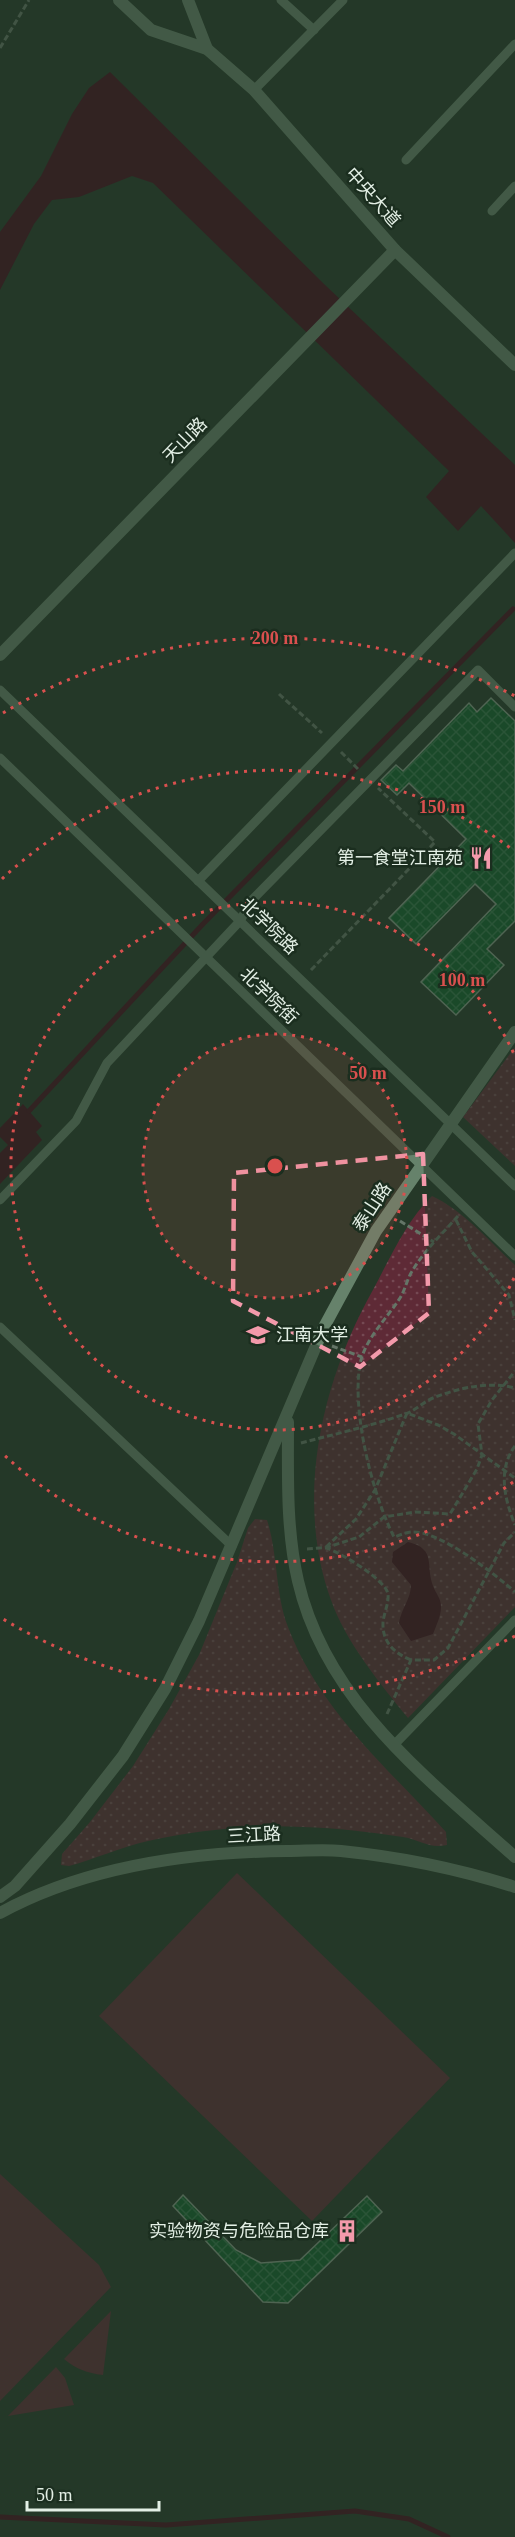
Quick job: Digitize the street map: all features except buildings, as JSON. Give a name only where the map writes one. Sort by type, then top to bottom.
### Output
[{"type":"street","points":[[119,0],[151,30],[207,49]]},
{"type":"street","points":[[188,0],[207,49]]},
{"type":"street","name":"中央大道","points":[[207,49],[254,90],[395,250],[515,365]]},
{"type":"street","name":"天山路","points":[[0,656],[395,250]]},
{"type":"street","name":"泰山路","points":[[0,1897],[15,1886],[70,1824],[123,1756],[165,1689],[199,1621],[288,1418],[319,1341],[376,1231],[515,1032]]},
{"type":"street","points":[[288,1418],[289,1502],[298,1580],[310,1622],[331,1666],[393,1746],[515,1857]]},
{"type":"street","name":"三江路","points":[[0,1913],[20,1902],[111,1870],[175,1859],[257,1851],[339,1850],[415,1861],[515,1887]]},
{"type":"lane","points":[[281,0],[314,30]]},
{"type":"lane","points":[[254,90],[343,0]]},
{"type":"lane","points":[[406,160],[515,44]]},
{"type":"lane","points":[[492,211],[515,186]]},
{"type":"lane","points":[[198,881],[515,552]]},
{"type":"lane","points":[[0,1200],[76,1121],[107,1063],[240,921],[251,901],[478,670],[515,707]]},
{"type":"lane","name":"北学院路","points":[[0,690],[515,1186]]},
{"type":"lane","name":"北学院街","points":[[0,758],[515,1256]]},
{"type":"lane","points":[[0,1327],[232,1546]]},
{"type":"lane","points":[[393,1746],[515,1620]]},
{"type":"path","points":[[0,48],[29,0]]},
{"type":"path","points":[[279,694],[435,842],[301,980]]},
{"type":"path","points":[[465,1208],[411,1272],[400,1297],[362,1357],[358,1385],[363,1426],[368,1464],[375,1491],[394,1537],[414,1532],[438,1539],[490,1570],[515,1593]]},
{"type":"path","points":[[388,1214],[434,1242]]},
{"type":"path","points":[[455,1219],[472,1251],[508,1294],[515,1320]]},
{"type":"path","points":[[319,1341],[362,1357]]},
{"type":"path","points":[[294,1550],[325,1548],[359,1537],[384,1517],[415,1512],[450,1514],[477,1469],[482,1455],[478,1424],[515,1371]]},
{"type":"path","points":[[288,1447],[407,1413],[432,1399],[455,1391],[483,1385],[504,1385],[515,1388]]},
{"type":"path","points":[[407,1413],[438,1425],[515,1478]]},
{"type":"path","points":[[325,1548],[356,1519],[375,1491],[407,1413]]},
{"type":"path","points":[[515,1446],[505,1472],[504,1487],[507,1505],[515,1525]]},
{"type":"path","points":[[325,1548],[377,1577],[385,1585],[388,1596],[383,1624],[390,1648],[411,1660],[434,1660],[448,1648],[504,1543],[515,1532]]},
{"type":"path","points":[[380,1731],[411,1660]]},
{"type":"highlighted area","points":[[423,1154],[429,1313],[360,1367],[233,1301],[234,1173]]},
{"type":"shaded area","points":[[110,72],[324,284],[515,465],[515,543],[481,506],[458,531],[426,497],[449,471],[153,183],[132,176],[79,197],[52,200],[34,224],[0,290],[0,232],[41,176],[72,114],[89,88]]},
{"type":"shaded area","points":[[515,1047],[515,1166],[463,1117]]},
{"type":"shaded area","points":[[23,1104],[42,1126],[36,1132],[42,1140],[0,1184],[0,1153],[8,1145],[0,1137],[0,1128]]},
{"type":"shaded area","points":[[432,1196],[465,1218],[515,1265],[515,1607],[408,1718],[354,1647],[331,1600],[320,1561],[315,1521],[315,1481],[319,1440],[340,1361],[393,1252],[415,1216]]},
{"type":"shaded area","points":[[255,1519],[267,1520],[288,1627],[318,1685],[336,1712],[357,1737],[446,1832],[447,1845],[435,1846],[409,1838],[341,1829],[284,1826],[244,1827],[167,1837],[128,1846],[69,1866],[61,1865],[62,1854],[133,1766],[169,1709],[199,1655],[237,1562],[248,1528]]},
{"type":"shaded area","points":[[408,1542],[417,1545],[427,1553],[433,1586],[441,1607],[433,1634],[411,1641],[399,1623],[411,1585],[392,1562],[393,1552]]},
{"type":"shaded area","points":[[237,1873],[450,2078],[312,2221],[99,2016]]},
{"type":"shaded area","points":[[0,2174],[99,2265],[111,2287],[0,2401]]},
{"type":"shaded area","points":[[111,2311],[103,2375],[82,2370],[64,2359]]},
{"type":"shaded area","points":[[56,2367],[65,2378],[74,2405],[8,2416]]},
{"type":"waterway","points":[[29,1111],[203,924],[513,609]]},
{"type":"waterway","points":[[0,2517],[166,2525],[355,2511],[409,2519],[448,2537]]},
{"type":"place","name":"第一食堂江南苑","points":[[481,858]]},
{"type":"place","name":"江南大学","points":[[258,1335]]},
{"type":"place","name":"实验物资与危险品仓库","points":[[347,2231]]}]
